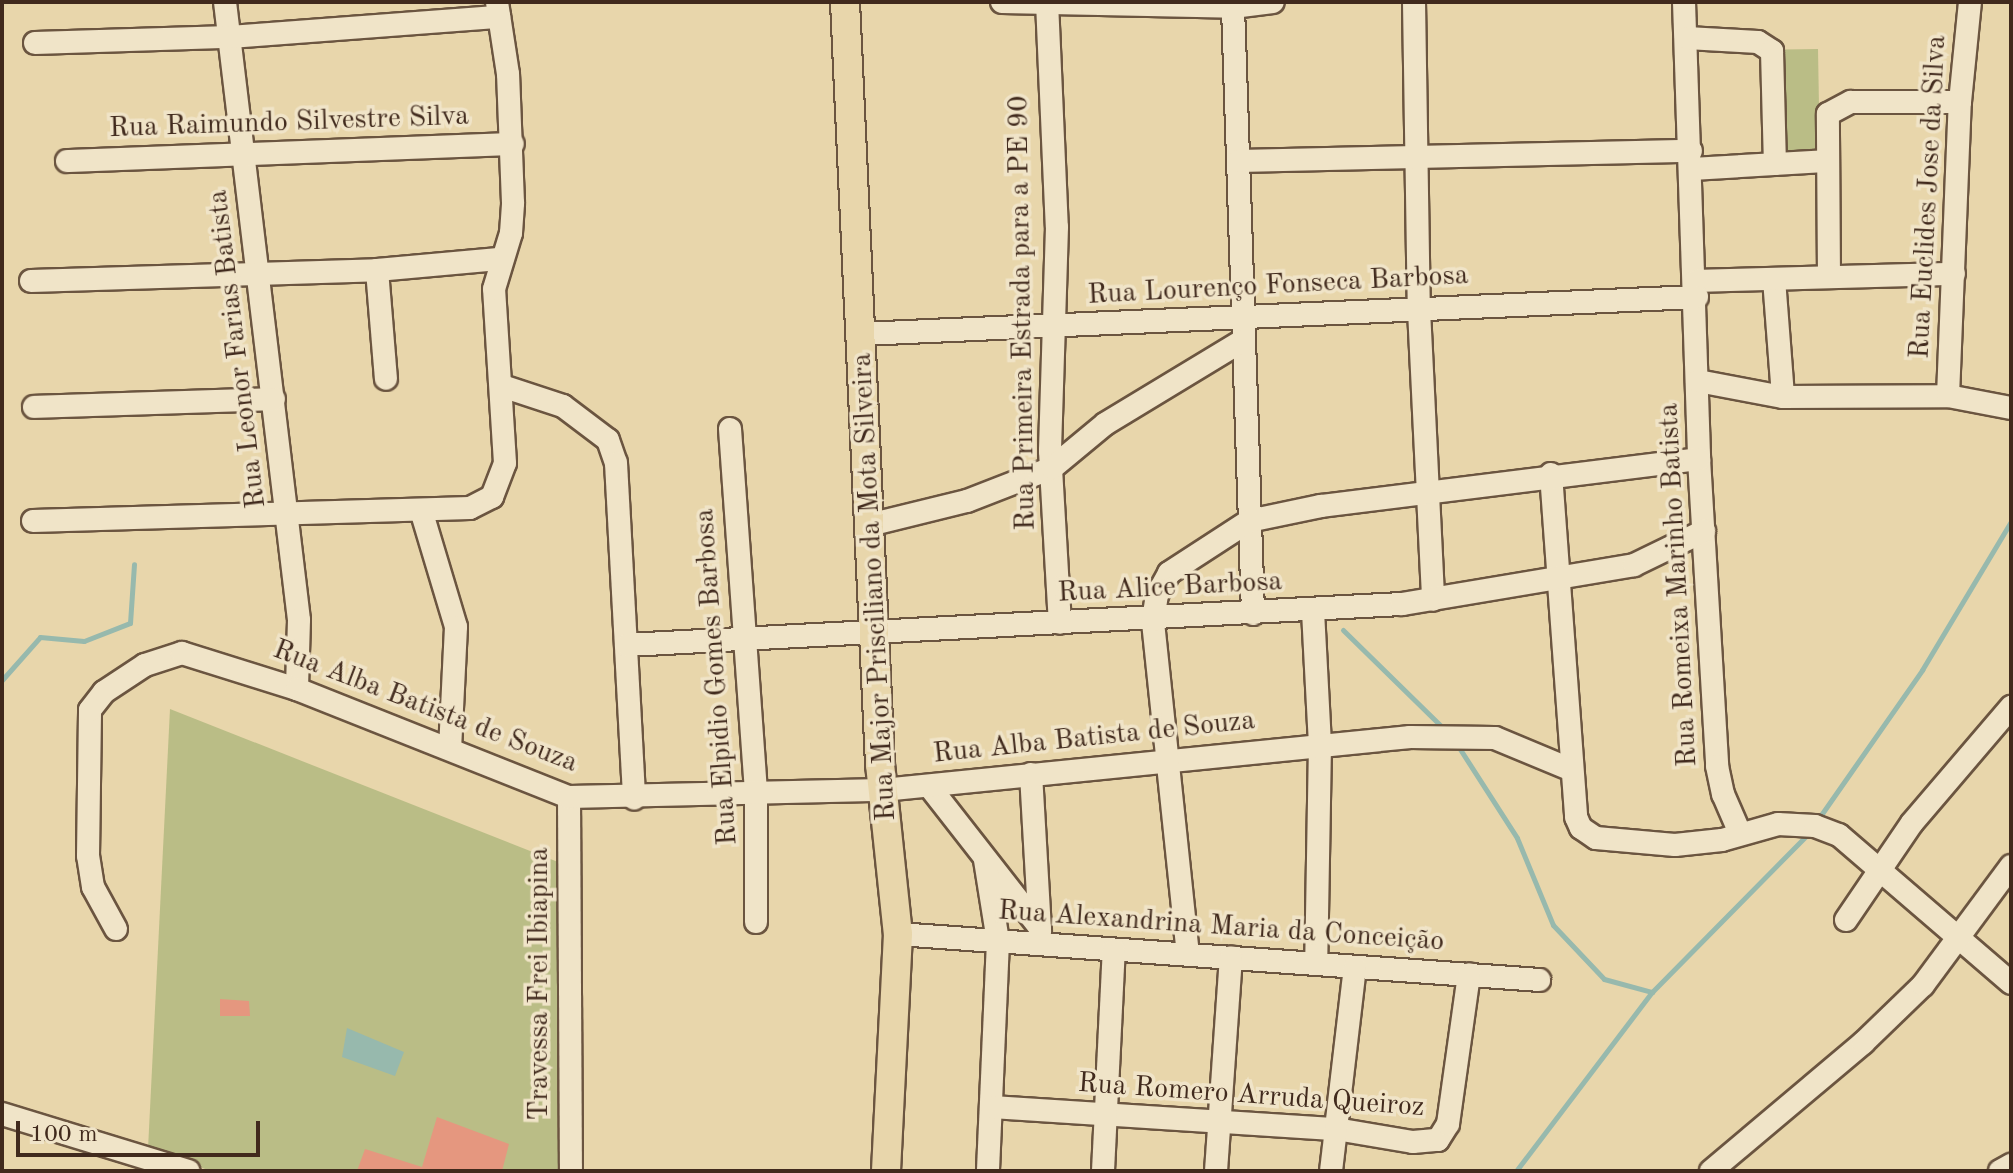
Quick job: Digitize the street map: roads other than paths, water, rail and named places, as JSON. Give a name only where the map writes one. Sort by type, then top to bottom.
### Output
[{"type":"main road","name":"Rua Major Prisciliano da Mota Silveira","points":[[845,2],[883,790],[898,934],[886,1171]]},
{"type":"street","name":"Rua Leonor Farias Batista","points":[[225,2],[288,513],[299,620],[297,689]]},
{"type":"street","points":[[1002,2],[1233,7],[1273,2]]},
{"type":"street","name":"Rua Primeira Estrada para a PE 90","points":[[1047,2],[1057,227],[1052,326],[1052,468],[1060,623]]},
{"type":"street","points":[[1414,2],[1419,310],[1433,600]]},
{"type":"street","name":"Rua Romeixa Marinho Batista","points":[[1684,2],[1696,289],[1699,459],[1717,766],[1739,831]]},
{"type":"street","name":"Rua Euclides Jose da Silva","points":[[1948,396],[1960,102],[1970,2]]},
{"type":"street","points":[[1233,7],[1253,614]]},
{"type":"street","points":[[33,521],[470,508],[492,497],[501,482],[502,386],[494,289],[499,259],[511,233],[513,144],[498,9],[230,37],[35,43]]},
{"type":"street","points":[[1687,38],[1758,42],[1772,51],[1776,63],[1775,164]]},
{"type":"street","points":[[1829,277],[1825,125],[1836,106],[1960,102]]},
{"type":"street","name":"Rua Raimundo Silvestre Silva","points":[[67,161],[246,157],[513,144]]},
{"type":"street","points":[[1239,161],[1418,154],[1775,164],[1825,161]]},
{"type":"street","points":[[31,281],[377,270],[499,259]]},
{"type":"street","points":[[377,270],[386,379]]},
{"type":"street","name":"Rua Lourenço Fonseca Barbosa","points":[[862,334],[1419,310],[1696,289],[1774,279],[1954,274]]},
{"type":"street","points":[[1774,279],[1783,397]]},
{"type":"street","points":[[869,525],[967,501],[1052,468],[1105,424],[1242,341]]},
{"type":"street","points":[[1698,381],[1783,397],[1948,396],[2011,408]]},
{"type":"street","points":[[502,386],[563,406],[608,440],[616,463],[634,799]]},
{"type":"street","points":[[34,407],[274,399]]},
{"type":"street","name":"Rua Elpidio Gomes Barbosa","points":[[730,429],[756,795],[756,922]]},
{"type":"street","points":[[1188,955],[1171,759],[1153,620],[1157,595],[1169,573],[1249,521],[1551,474],[1699,459]]},
{"type":"street","points":[[1551,474],[1576,817],[1596,838],[1675,845],[1722,840],[1739,831],[1797,824],[1839,835],[2011,983]]},
{"type":"street","points":[[421,510],[456,627],[450,748]]},
{"type":"street","name":"Rua Alice Barbosa","points":[[627,645],[1153,620],[1313,611],[1433,600],[1634,565],[1704,531]]},
{"type":"street","points":[[1313,611],[1320,744],[1316,964]]},
{"type":"street","name":"Rua Alba Batista de Souza","points":[[116,929],[93,887],[88,856],[90,710],[104,692],[161,656],[205,657],[297,689],[569,797],[634,799],[883,790],[1410,737],[1495,738],[1572,770]]},
{"type":"street","points":[[1846,920],[1973,747],[2011,707]]},
{"type":"street","points":[[1031,774],[1041,936]]},
{"type":"street","name":"Rua Major Prisciliano da Mota Silveira","points":[[929,786],[1041,936]]},
{"type":"street","name":"Travessa Frei Ibiapina","points":[[569,797],[571,1171]]},
{"type":"street","points":[[985,860],[998,941],[988,1171]]},
{"type":"street","points":[[1711,1171],[1883,1025],[1960,938],[2011,866]]},
{"type":"street","name":"Rua Alexandrina Maria da Conceição","points":[[898,934],[998,941],[1041,936],[1114,950],[1539,980]]},
{"type":"street","points":[[1103,1171],[1114,950]]},
{"type":"street","points":[[1216,1171],[1231,958]]},
{"type":"street","points":[[1331,1171],[1355,967]]},
{"type":"street","name":"Rua Romero Arruda Queiroz","points":[[992,1107],[1219,1119],[1336,1129],[1426,1142],[1438,1140],[1448,1124],[1469,974]]},
{"type":"street","points":[[2,1114],[189,1171]]},
{"type":"street","points":[[2000,1171],[2011,1165]]},
{"type":"water","points":[[347,1028],[404,1052],[395,1076],[342,1057]]},
{"type":"waterway","points":[[1821,815],[1922,670],[2011,521]]},
{"type":"waterway","points":[[2,680],[40,637],[84,641],[130,623],[134,564]]},
{"type":"waterway","points":[[1343,630],[1442,727]]},
{"type":"waterway","points":[[1458,746],[1517,838],[1553,925],[1604,979],[1652,992]]},
{"type":"waterway","points":[[1516,1171],[1652,992],[1807,835]]}]
